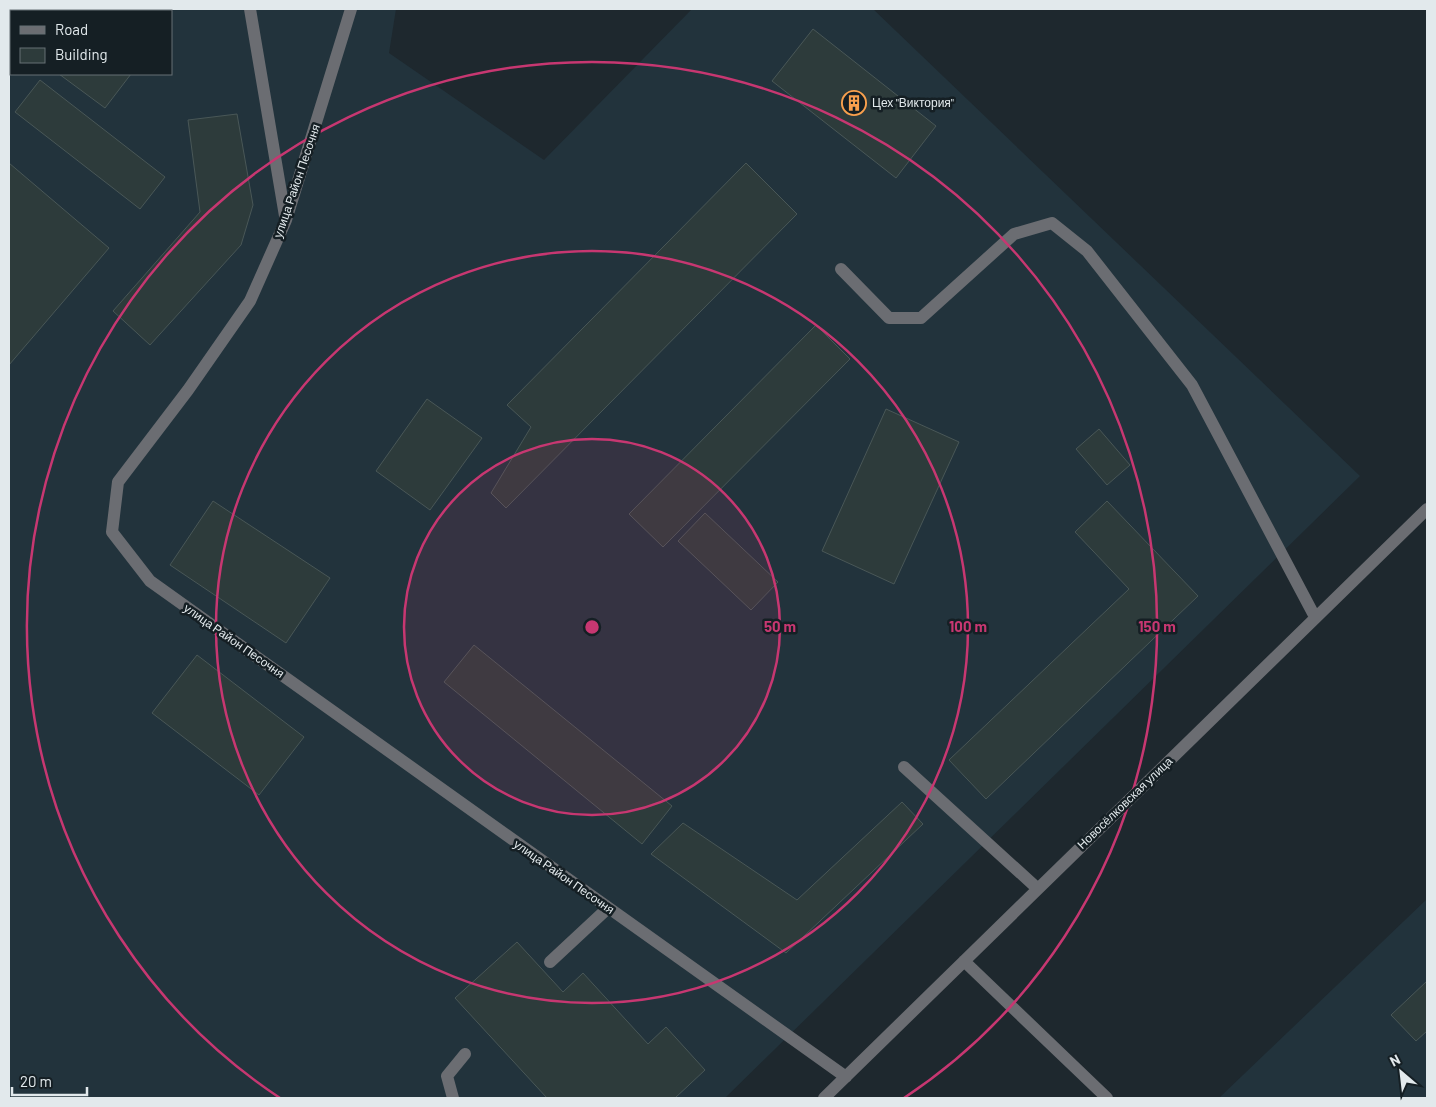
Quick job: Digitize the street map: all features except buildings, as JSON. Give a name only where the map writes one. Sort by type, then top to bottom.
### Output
[{"type":"street","points":[[250,9],[286,220]]},
{"type":"street","name":"улица Район Песочня","points":[[351,9],[286,220],[250,301],[188,390],[118,482],[112,532],[150,581],[846,1077]]},
{"type":"street","points":[[840,270],[890,318],[921,318],[1014,234],[1052,223],[1087,252],[1192,385],[1315,617]]},
{"type":"street","name":"Новосёлковская улица","points":[[824,1098],[1427,509]]},
{"type":"street","points":[[904,767],[1038,889]]},
{"type":"street","points":[[550,962],[608,908]]},
{"type":"street","points":[[964,961],[1107,1098]]},
{"type":"street","points":[[453,1098],[446,1076],[465,1054]]},
{"type":"shaded area","points":[[9,9],[396,9],[389,53],[544,160],[692,9],[873,9],[1360,476],[725,1098],[9,1098]]},
{"type":"shaded area","points":[[1427,899],[1427,1098],[1219,1098]]},
{"type":"place","name":"Цех \"Виктория\"","points":[[854,103]]}]
